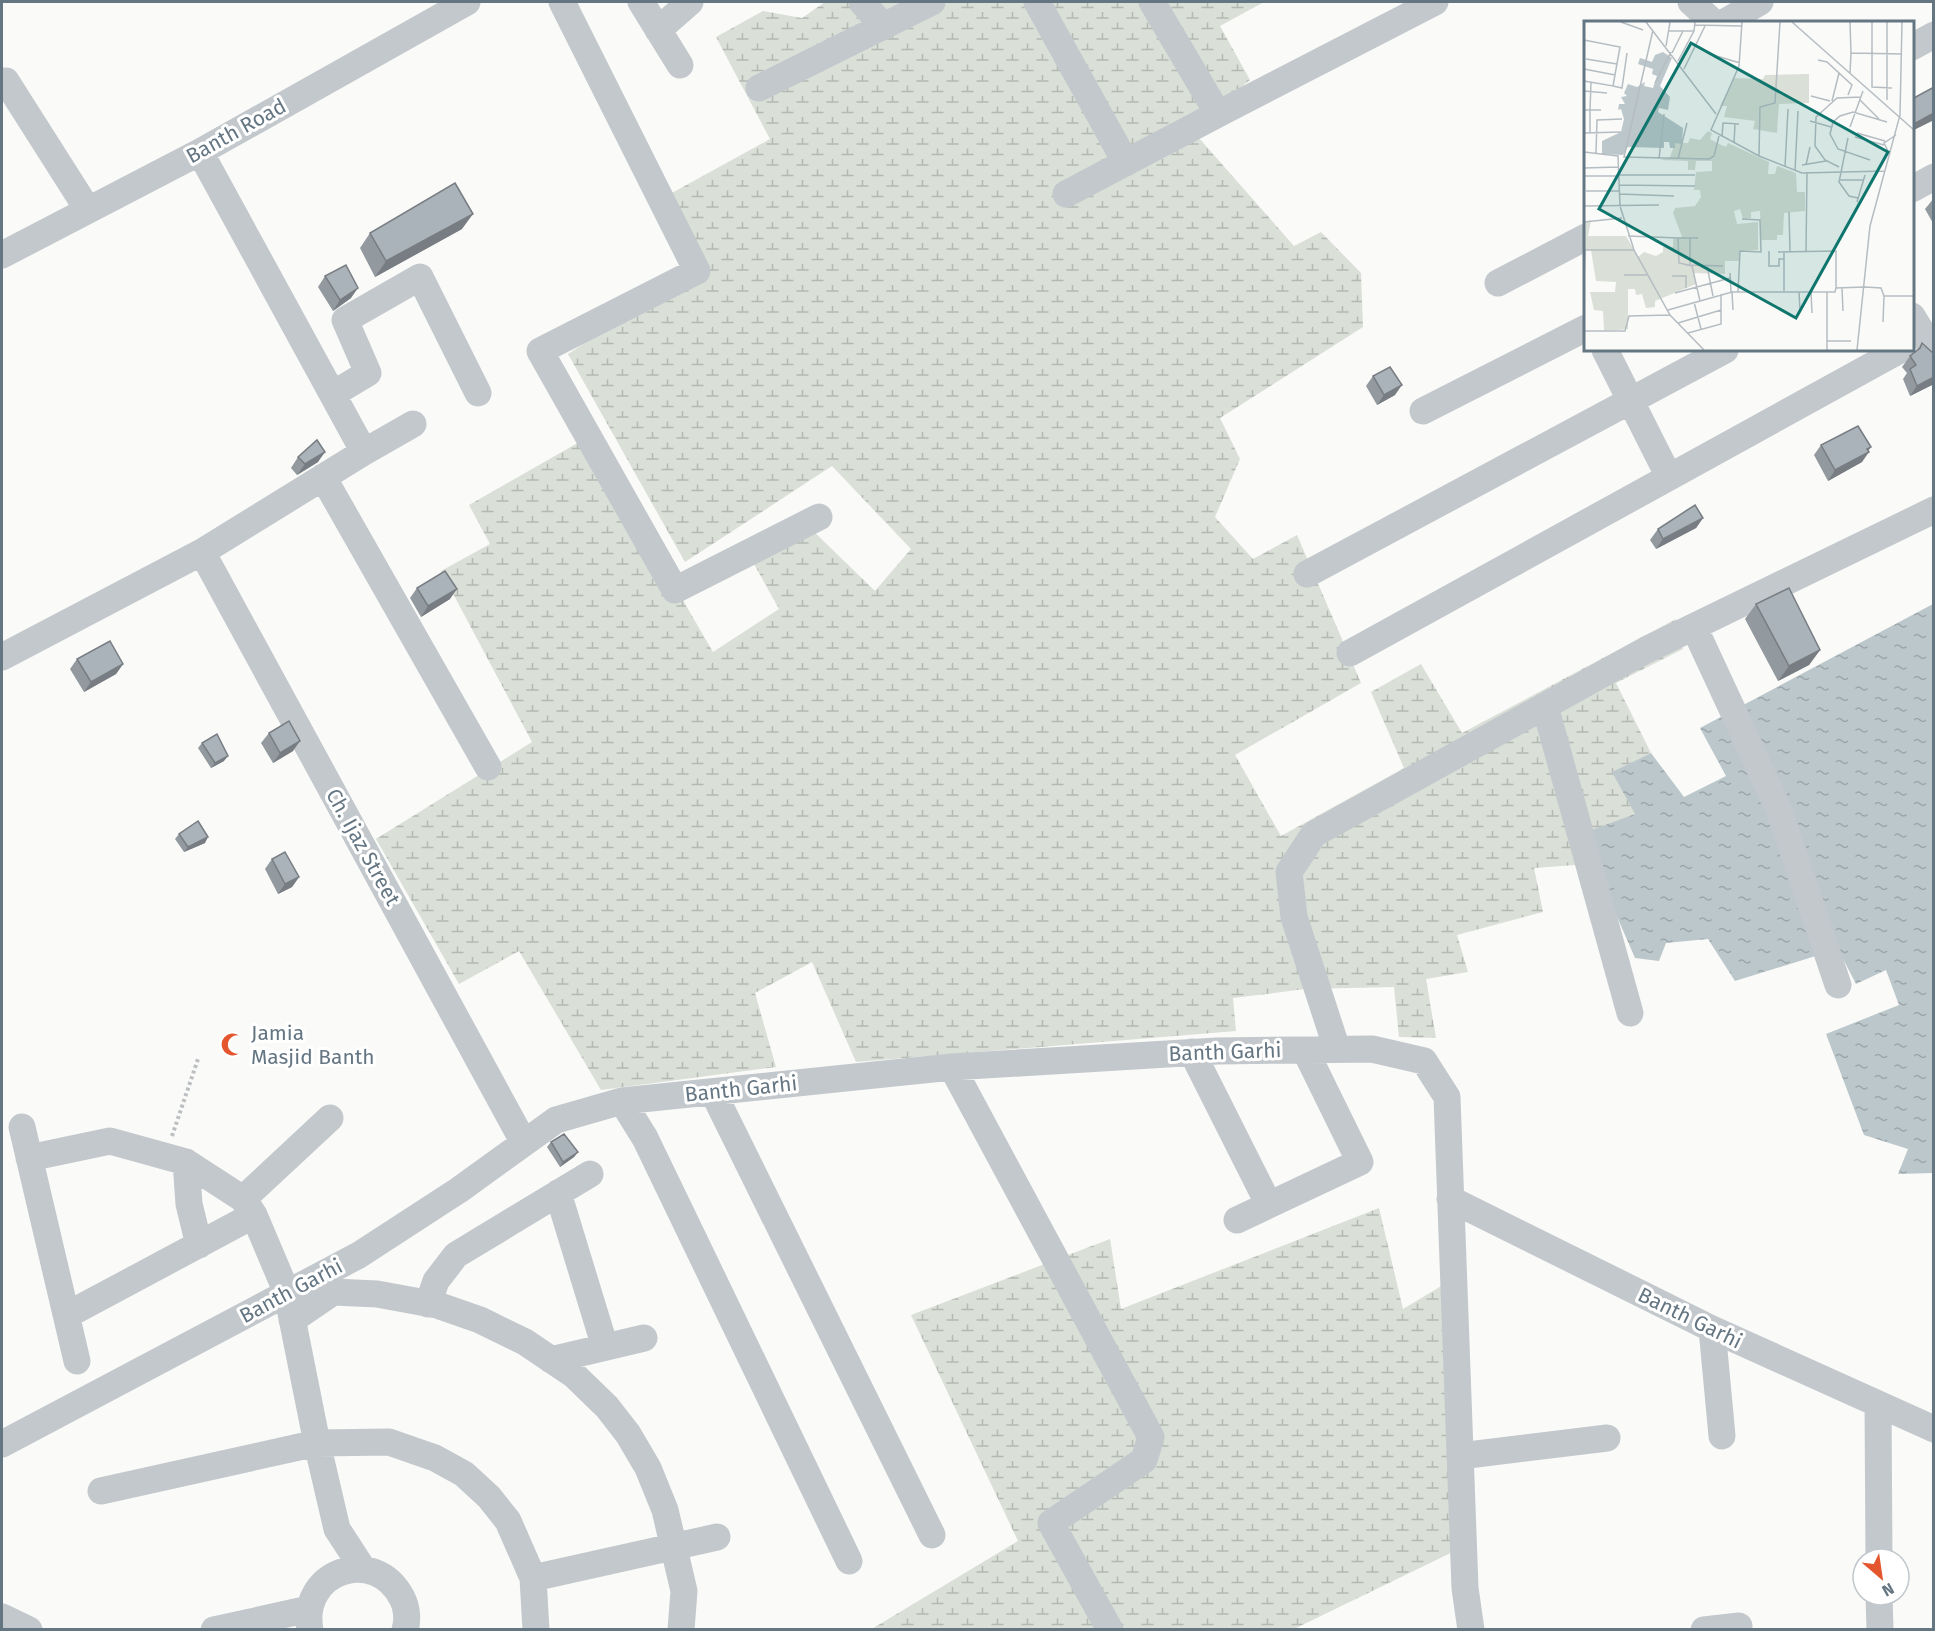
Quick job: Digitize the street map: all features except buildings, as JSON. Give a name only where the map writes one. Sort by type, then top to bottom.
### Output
[{"type":"street","name":"Banth Road","points":[[2,255],[200,152],[467,2]]},
{"type":"street","points":[[562,2],[697,270],[540,351],[675,590],[819,517]]},
{"type":"street","points":[[641,2],[680,64]]},
{"type":"street","points":[[658,30],[690,2]]},
{"type":"street","points":[[862,2],[883,26]]},
{"type":"street","points":[[759,87],[932,2]]},
{"type":"street","points":[[1037,2],[1126,163]]},
{"type":"street","points":[[1152,2],[1218,114]]},
{"type":"street","points":[[1066,194],[1435,2]]},
{"type":"street","points":[[1690,2],[1712,21]]},
{"type":"street","points":[[1727,21],[1760,2]]},
{"type":"street","points":[[1914,46],[1934,35]]},
{"type":"street","points":[[6,81],[88,210]]},
{"type":"street","points":[[200,152],[364,452]]},
{"type":"street","points":[[1914,188],[1934,177]]},
{"type":"street","points":[[1498,283],[1584,238]]},
{"type":"street","points":[[333,394],[368,374],[345,320],[420,277],[478,393]]},
{"type":"street","points":[[1424,411],[1584,329]]},
{"type":"street","points":[[1606,351],[1669,477]]},
{"type":"street","points":[[1307,574],[1723,351]]},
{"type":"street","points":[[1350,653],[1898,351]]},
{"type":"street","points":[[2,657],[202,552],[412,424]]},
{"type":"street","points":[[323,477],[488,767]]},
{"type":"street","points":[[1337,1049],[1294,917],[1289,872],[1314,834],[1646,650],[1934,510]]},
{"type":"street","name":"Ch. Ijaz Street","points":[[202,552],[524,1143]]},
{"type":"street","points":[[1694,627],[1779,810],[1838,985]]},
{"type":"street","points":[[1545,706],[1630,1013]]},
{"type":"street","name":"Banth Garhi","points":[[2,1444],[359,1255],[459,1190],[556,1120],[622,1101],[952,1067],[1192,1052],[1372,1049],[1424,1060],[1447,1097],[1465,1588],[1471,1629]]},
{"type":"street","points":[[1237,1220],[1360,1162],[1305,1050]]},
{"type":"street","points":[[1192,1052],[1269,1205]]},
{"type":"street","points":[[952,1067],[1151,1437],[1144,1460],[1051,1523],[1110,1629]]},
{"type":"street","points":[[713,1092],[932,1535]]},
{"type":"street","points":[[622,1101],[645,1138],[849,1561]]},
{"type":"street","points":[[67,1315],[199,1245],[249,1207],[330,1118]]},
{"type":"street","points":[[22,1127],[77,1361]]},
{"type":"street","points":[[29,1158],[110,1142],[176,1159],[249,1207],[287,1293],[337,1529],[363,1569]]},
{"type":"street","points":[[176,1159],[199,1245]]},
{"type":"street","points":[[428,1304],[436,1281],[456,1255],[590,1174]]},
{"type":"street","points":[[558,1193],[605,1347]]},
{"type":"street","name":"Banth Garhi","points":[[1450,1199],[1712,1329],[1934,1429]]},
{"type":"street","points":[[292,1320],[333,1292],[377,1294],[428,1304],[480,1320],[525,1342],[574,1375],[607,1407],[628,1434],[648,1468],[665,1510],[684,1591],[681,1629]]},
{"type":"street","points":[[1712,1329],[1722,1436]]},
{"type":"street","points":[[551,1360],[644,1338]]},
{"type":"street","points":[[1878,1404],[1879,1547]]},
{"type":"street","points":[[1460,1456],[1607,1438]]},
{"type":"street","points":[[101,1491],[317,1443],[389,1442],[435,1458],[464,1474],[489,1497],[508,1521],[533,1578],[536,1629]]},
{"type":"street","points":[[313,1608],[337,1529]]},
{"type":"street","points":[[533,1578],[717,1537]]},
{"type":"street","points":[[214,1629],[313,1608],[332,1576],[347,1570],[363,1569],[381,1574],[396,1587],[405,1604],[407,1624],[405,1629]]},
{"type":"street","points":[[1879,1607],[1880,1629]]},
{"type":"street","points":[[2,1617],[29,1629]]},
{"type":"street","points":[[1704,1629],[1739,1626]]},
{"type":"path","points":[[176,1159],[198,1059]]},
{"type":"green space","points":[[825,2],[1264,2],[1220,26],[1250,80],[1191,129],[1294,246],[1321,232],[1361,273],[1363,327],[1220,418],[1240,459],[1215,517],[1253,559],[1297,535],[1361,683],[1235,755],[1281,836],[1404,768],[1371,692],[1421,664],[1462,733],[1676,619],[1683,649],[1616,683],[1651,753],[1613,772],[1635,814],[1589,864],[1534,868],[1543,912],[1457,935],[1468,972],[1426,979],[1436,1038],[1399,1037],[1394,987],[1305,989],[1233,998],[1236,1031],[856,1062],[812,962],[755,993],[776,1067],[601,1090],[519,951],[459,984],[376,839],[532,742],[441,571],[490,544],[469,505],[588,437],[713,652],[779,609],[754,564],[806,524],[875,591],[911,549],[832,466],[685,562],[568,354],[697,271],[661,199],[770,139],[716,37],[763,11],[802,18]]},
{"type":"green space","points":[[1379,1208],[1403,1309],[1453,1279],[1463,1547],[1294,1629],[870,1630],[1018,1541],[911,1315],[1110,1239],[1121,1309]]},
{"type":"water","points":[[1933,604],[1933,1173],[1898,1174],[1908,1149],[1864,1135],[1826,1034],[1899,1005],[1886,970],[1856,984],[1838,949],[1735,981],[1708,939],[1666,943],[1659,961],[1635,958],[1581,834],[1635,814],[1612,772],[1651,753],[1684,797],[1726,776],[1700,728]]},
{"type":"place","name":"Jamia Masjid Banth","points":[[233,1045]]}]
